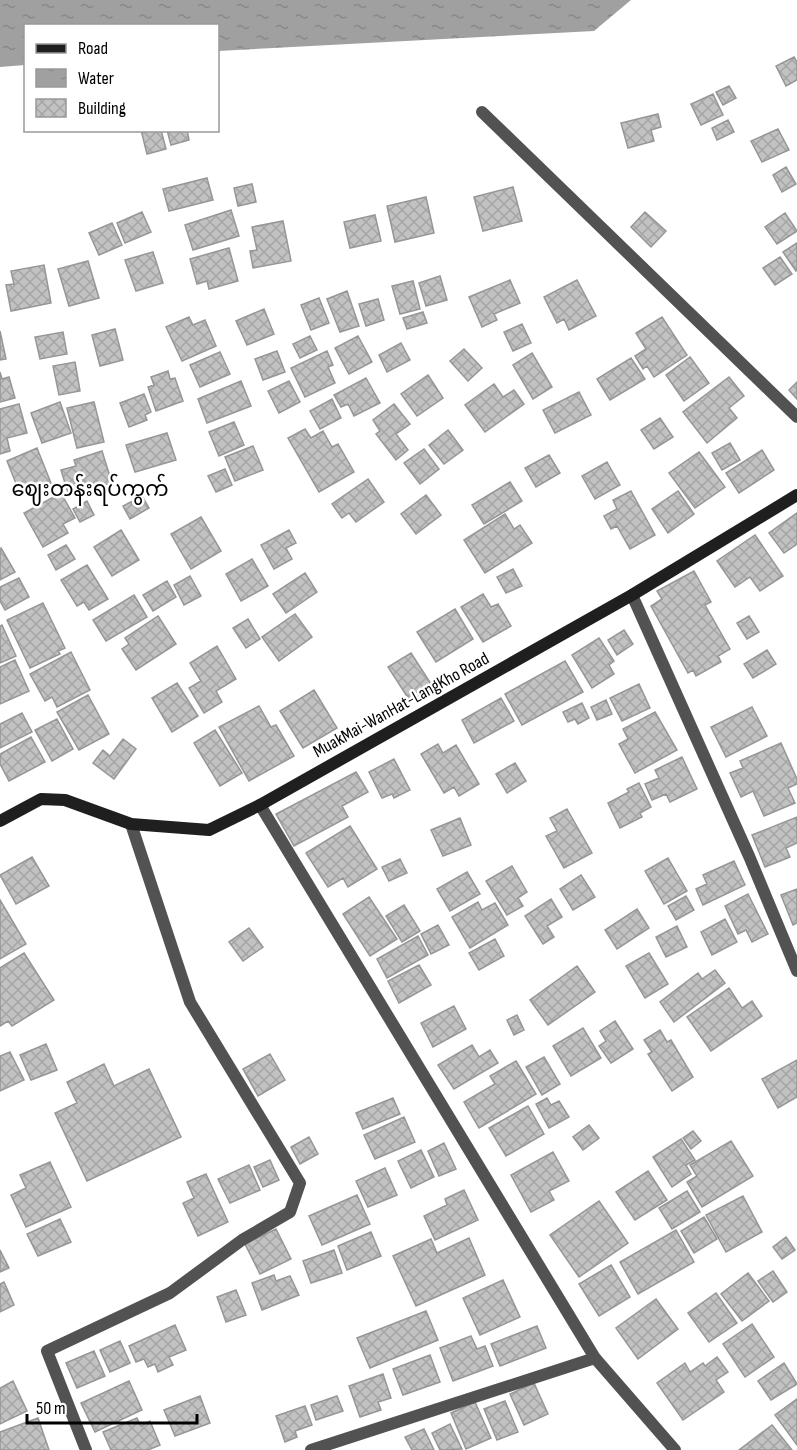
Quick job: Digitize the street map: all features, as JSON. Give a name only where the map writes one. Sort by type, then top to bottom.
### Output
[{"type":"main road","name":"MuakMai-WanHat-LangKho Road","points":[[0,821],[41,799],[65,800],[131,824],[209,830],[260,805],[632,595],[797,495]]},
{"type":"street","points":[[482,112],[797,417]]},
{"type":"street","points":[[632,595],[749,856],[797,970]]},
{"type":"street","points":[[260,805],[595,1358],[675,1450]]},
{"type":"street","points":[[86,1450],[47,1351],[170,1293],[242,1240],[290,1212],[300,1183],[190,1002],[131,824]]},
{"type":"street","points":[[311,1450],[595,1358]]},
{"type":"water","points":[[0,0],[631,0],[594,31],[219,51],[219,24],[24,24],[24,65],[0,67]]},
{"type":"building","points":[[794,57],[797,62],[797,80],[786,86],[776,66]]},
{"type":"building","points":[[729,86],[736,98],[723,105],[716,92]]},
{"type":"building","points":[[713,94],[723,115],[701,125],[691,104]]},
{"type":"building","points":[[658,114],[661,127],[651,130],[654,141],[628,148],[621,123]]},
{"type":"building","points":[[728,120],[734,132],[717,140],[712,128]]},
{"type":"building","points":[[778,129],[789,150],[762,162],[751,141]]},
{"type":"building","points":[[142,132],[162,132],[166,149],[147,154]]},
{"type":"building","points":[[168,132],[187,132],[189,140],[171,145]]},
{"type":"building","points":[[786,167],[796,184],[782,192],[773,175]]},
{"type":"building","points":[[207,178],[213,200],[169,211],[163,189]]},
{"type":"building","points":[[252,184],[256,202],[238,206],[234,188]]},
{"type":"building","points":[[513,187],[522,221],[483,231],[474,197]]},
{"type":"building","points":[[426,197],[434,233],[395,242],[387,206]]},
{"type":"building","points":[[231,210],[239,236],[193,250],[185,225]]},
{"type":"building","points":[[142,212],[151,232],[125,243],[117,223]]},
{"type":"building","points":[[645,212],[666,231],[651,247],[631,227]]},
{"type":"building","points":[[785,213],[797,231],[777,244],[765,227]]},
{"type":"building","points":[[375,215],[381,241],[350,248],[344,222]]},
{"type":"building","points":[[283,221],[291,261],[253,268],[250,251],[257,250],[252,227]]},
{"type":"building","points":[[112,223],[122,245],[99,255],[89,233]]},
{"type":"building","points":[[797,243],[797,270],[796,271],[783,252]]},
{"type":"building","points":[[229,248],[238,281],[209,289],[207,281],[197,284],[190,259]]},
{"type":"building","points":[[153,252],[163,283],[136,291],[125,260]]},
{"type":"building","points":[[780,257],[792,274],[775,285],[763,268]]},
{"type":"building","points":[[88,261],[99,298],[69,306],[58,269]]},
{"type":"building","points":[[44,265],[51,303],[11,311],[6,285],[14,284],[11,271]]},
{"type":"building","points":[[440,276],[447,300],[426,306],[419,283]]},
{"type":"building","points":[[510,280],[520,303],[494,314],[497,320],[482,327],[469,297]]},
{"type":"building","points":[[577,280],[596,316],[569,330],[564,319],[557,323],[544,297]]},
{"type":"building","points":[[413,281],[420,309],[400,314],[392,286]]},
{"type":"building","points":[[347,291],[359,326],[340,332],[327,299]]},
{"type":"building","points":[[319,298],[329,323],[311,330],[301,305]]},
{"type":"building","points":[[378,299],[384,320],[366,326],[359,304]]},
{"type":"building","points":[[264,309],[274,334],[247,345],[236,321]]},
{"type":"building","points":[[423,312],[427,323],[407,329],[403,318]]},
{"type":"building","points":[[189,317],[193,325],[205,320],[216,346],[182,361],[166,327]]},
{"type":"building","points":[[662,317],[687,355],[654,377],[647,366],[643,369],[635,356],[646,349],[636,333]]},
{"type":"building","points":[[522,324],[531,343],[513,351],[504,332]]},
{"type":"building","points":[[115,329],[123,360],[100,366],[92,335]]},
{"type":"building","points":[[0,331],[6,359],[0,360]]},
{"type":"building","points":[[63,332],[67,354],[40,359],[35,337]]},
{"type":"building","points":[[310,336],[317,350],[300,358],[293,344]]},
{"type":"building","points":[[358,336],[372,362],[349,374],[335,348]]},
{"type":"building","points":[[401,343],[410,360],[387,372],[379,355]]},
{"type":"building","points":[[464,349],[482,368],[468,381],[450,361]]},
{"type":"building","points":[[277,351],[285,372],[263,380],[255,359]]},
{"type":"building","points":[[327,351],[333,365],[328,367],[335,383],[305,397],[291,368]]},
{"type":"building","points":[[220,352],[230,374],[200,387],[190,365]]},
{"type":"building","points":[[532,353],[552,387],[533,399],[513,365]]},
{"type":"building","points":[[690,357],[709,383],[684,401],[666,375]]},
{"type":"building","points":[[631,358],[645,379],[610,400],[597,379]]},
{"type":"building","points":[[75,362],[80,391],[59,395],[53,366]]},
{"type":"building","points":[[168,371],[170,379],[175,378],[183,401],[156,411],[148,387],[154,385],[151,377]]},
{"type":"building","points":[[0,372],[2,379],[9,377],[15,398],[0,402]]},
{"type":"building","points":[[428,375],[443,398],[417,416],[401,394]]},
{"type":"building","points":[[729,377],[744,396],[729,408],[737,418],[707,443],[683,412]]},
{"type":"building","points":[[366,378],[380,403],[354,416],[348,404],[341,407],[334,395]]},
{"type":"building","points":[[241,381],[251,406],[207,423],[198,399]]},
{"type":"building","points":[[289,381],[300,402],[279,413],[268,391]]},
{"type":"building","points":[[797,382],[797,399],[789,390]]},
{"type":"building","points":[[494,384],[503,397],[514,390],[524,404],[485,432],[465,405]]},
{"type":"building","points":[[579,392],[591,415],[555,433],[543,410]]},
{"type":"building","points":[[144,394],[151,412],[145,415],[147,420],[129,427],[120,403]]},
{"type":"building","points":[[332,399],[341,418],[320,429],[310,411]]},
{"type":"building","points":[[60,402],[71,433],[42,443],[31,413]]},
{"type":"building","points":[[94,402],[104,442],[77,448],[67,408]]},
{"type":"building","points":[[19,404],[27,433],[7,438],[10,451],[0,454],[0,409]]},
{"type":"building","points":[[394,404],[410,424],[396,434],[408,450],[396,460],[376,434],[380,431],[373,420]]},
{"type":"building","points":[[660,418],[673,437],[654,449],[641,430]]},
{"type":"building","points":[[234,422],[244,445],[219,456],[209,432]]},
{"type":"building","points":[[305,429],[311,438],[323,431],[332,447],[338,444],[354,472],[319,492],[288,438]]},
{"type":"building","points":[[448,430],[463,450],[444,464],[429,445]]},
{"type":"building","points":[[167,433],[176,460],[135,472],[126,445]]},
{"type":"building","points":[[730,443],[740,460],[722,470],[712,453]]},
{"type":"building","points":[[253,446],[263,470],[235,481],[225,457]]},
{"type":"building","points":[[37,448],[51,483],[21,496],[7,461]]},
{"type":"building","points":[[424,449],[439,469],[420,484],[404,463]]},
{"type":"building","points":[[762,450],[774,470],[739,493],[726,473]]},
{"type":"building","points":[[102,451],[112,483],[69,496],[61,470],[76,466],[74,460]]},
{"type":"building","points":[[699,452],[725,487],[695,508],[669,473]]},
{"type":"building","points":[[549,455],[560,473],[536,487],[525,468]]},
{"type":"building","points":[[607,462],[620,485],[595,499],[582,476]]},
{"type":"building","points":[[225,469],[232,485],[216,492],[208,476]]},
{"type":"building","points":[[368,479],[384,502],[356,522],[349,513],[342,518],[332,504]]},
{"type":"building","points":[[510,482],[522,501],[484,524],[472,505]]},
{"type":"building","points":[[631,491],[655,535],[630,549],[617,526],[611,529],[604,516],[617,509],[613,500]]},
{"type":"building","points":[[678,491],[694,514],[668,533],[652,509]]},
{"type":"building","points":[[61,493],[75,518],[63,524],[68,533],[43,547],[24,513]]},
{"type":"building","points":[[426,495],[441,515],[416,534],[401,514]]},
{"type":"building","points":[[142,496],[149,508],[130,519],[123,506]]},
{"type":"building","points":[[87,501],[94,515],[80,522],[73,509]]},
{"type":"building","points":[[797,513],[797,544],[784,553],[769,533]]},
{"type":"building","points":[[505,514],[514,529],[520,525],[532,543],[485,573],[464,540]]},
{"type":"building","points":[[201,517],[221,551],[191,569],[171,534]]},
{"type":"building","points":[[121,530],[139,560],[112,576],[94,547]]},
{"type":"building","points":[[289,530],[296,543],[286,548],[292,559],[274,569],[261,545]]},
{"type":"building","points":[[755,535],[783,576],[760,591],[750,577],[735,587],[717,561]]},
{"type":"building","points":[[66,545],[75,559],[56,570],[48,555]]},
{"type":"building","points":[[0,549],[15,572],[0,580]]},
{"type":"building","points":[[252,559],[268,586],[241,601],[226,574]]},
{"type":"building","points":[[87,565],[108,599],[89,610],[84,602],[77,606],[61,580]]},
{"type":"building","points":[[513,569],[522,586],[506,593],[497,577]]},
{"type":"building","points":[[694,571],[711,602],[705,605],[730,649],[718,656],[721,662],[696,676],[693,670],[688,673],[651,606],[662,599],[657,591]]},
{"type":"building","points":[[305,573],[317,592],[286,613],[273,594]]},
{"type":"building","points":[[190,576],[201,596],[184,605],[174,585]]},
{"type":"building","points":[[19,578],[29,597],[5,610],[0,601],[0,587]]},
{"type":"building","points":[[167,581],[176,597],[153,611],[143,595]]},
{"type":"building","points":[[483,594],[491,607],[498,604],[511,626],[483,642],[461,607]]},
{"type":"building","points":[[134,595],[147,617],[106,641],[93,620]]},
{"type":"building","points":[[43,603],[65,648],[58,651],[60,654],[30,668],[7,620]]},
{"type":"building","points":[[455,609],[473,639],[436,662],[417,632]]},
{"type":"building","points":[[295,614],[312,637],[279,661],[262,637]]},
{"type":"building","points":[[158,616],[176,644],[136,670],[122,649],[129,644],[125,638]]},
{"type":"building","points":[[749,616],[759,632],[747,639],[737,623]]},
{"type":"building","points":[[248,619],[260,639],[246,648],[233,628]]},
{"type":"building","points":[[2,625],[16,656],[0,663],[0,626]]},
{"type":"building","points":[[624,630],[633,644],[617,655],[608,640]]},
{"type":"building","points":[[599,638],[614,661],[609,665],[614,674],[592,688],[572,655]]},
{"type":"building","points":[[217,646],[236,679],[216,691],[222,702],[204,713],[189,688],[201,681],[190,663]]},
{"type":"building","points":[[767,650],[776,664],[753,678],[744,664]]},
{"type":"building","points":[[71,652],[90,690],[57,707],[52,697],[45,701],[30,674]]},
{"type":"building","points":[[411,653],[433,687],[410,701],[388,667]]},
{"type":"building","points":[[15,660],[29,691],[0,704],[0,667]]},
{"type":"building","points":[[565,661],[583,692],[522,725],[505,694]]},
{"type":"building","points":[[177,683],[198,716],[172,732],[152,698]]},
{"type":"building","points":[[639,684],[650,708],[622,721],[610,698]]},
{"type":"building","points":[[314,690],[337,728],[303,748],[280,711]]},
{"type":"building","points":[[88,695],[109,734],[79,750],[57,712]]},
{"type":"building","points":[[501,698],[514,721],[474,743],[462,720]]},
{"type":"building","points":[[606,700],[612,714],[597,720],[591,707]]},
{"type":"building","points":[[582,703],[589,718],[578,724],[575,719],[568,722],[563,712]]},
{"type":"building","points":[[259,706],[271,727],[276,725],[294,756],[249,781],[219,727]]},
{"type":"building","points":[[752,707],[767,736],[726,757],[711,727]]},
{"type":"building","points":[[655,712],[677,750],[635,773],[619,744],[628,739],[623,729]]},
{"type":"building","points":[[22,713],[32,732],[0,748],[0,724]]},
{"type":"building","points":[[57,719],[73,749],[52,761],[35,730]]},
{"type":"building","points":[[215,730],[242,773],[220,786],[194,743]]},
{"type":"building","points":[[31,737],[45,762],[9,781],[0,764],[0,754]]},
{"type":"building","points":[[123,739],[136,749],[114,779],[93,763],[103,750],[110,756]]},
{"type":"building","points":[[781,743],[797,779],[797,784],[788,788],[795,803],[764,816],[753,791],[741,797],[730,773],[743,768],[740,761]]},
{"type":"building","points":[[438,744],[443,753],[456,745],[479,784],[459,796],[454,787],[444,793],[421,754]]},
{"type":"building","points":[[682,757],[697,789],[670,802],[666,794],[652,800],[645,784],[659,778],[655,770]]},
{"type":"building","points":[[394,759],[410,790],[394,798],[392,794],[382,798],[369,772]]},
{"type":"building","points":[[515,763],[526,781],[507,793],[496,774]]},
{"type":"building","points":[[356,772],[368,792],[342,806],[348,817],[294,846],[276,814]]},
{"type":"building","points":[[639,783],[651,807],[640,813],[642,817],[620,828],[608,803],[629,792],[627,789]]},
{"type":"building","points":[[567,809],[592,853],[564,868],[546,836],[557,831],[550,818]]},
{"type":"building","points":[[797,817],[797,843],[786,848],[790,857],[765,867],[752,835]]},
{"type":"building","points":[[460,818],[471,845],[443,856],[431,830]]},
{"type":"building","points":[[350,826],[377,869],[348,887],[343,878],[328,887],[306,853]]},
{"type":"building","points":[[32,857],[49,886],[16,904],[0,875]]},
{"type":"building","points":[[668,858],[687,891],[664,904],[645,871]]},
{"type":"building","points":[[400,859],[407,873],[389,881],[382,867]]},
{"type":"building","points":[[734,861],[745,885],[703,905],[696,889],[707,884],[703,875]]},
{"type":"building","points":[[512,866],[527,892],[518,898],[523,906],[507,915],[486,881]]},
{"type":"building","points":[[467,872],[480,894],[450,911],[437,889]]},
{"type":"building","points":[[581,875],[595,897],[573,910],[560,889]]},
{"type":"building","points":[[797,889],[797,923],[793,925],[781,895]]},
{"type":"building","points":[[748,894],[768,934],[752,942],[746,930],[738,934],[725,906]]},
{"type":"building","points":[[686,896],[694,910],[676,920],[668,906]]},
{"type":"building","points":[[369,897],[397,939],[370,956],[343,914]]},
{"type":"building","points":[[551,899],[562,917],[547,926],[554,937],[543,944],[525,916]]},
{"type":"building","points":[[0,900],[26,944],[0,959]]},
{"type":"building","points":[[478,902],[482,910],[495,903],[508,925],[470,948],[452,917]]},
{"type":"building","points":[[404,905],[420,931],[402,942],[386,916]]},
{"type":"building","points":[[637,909],[649,928],[617,949],[605,930]]},
{"type":"building","points":[[725,919],[737,942],[712,955],[701,932]]},
{"type":"building","points":[[438,925],[449,945],[431,954],[421,934]]},
{"type":"building","points":[[677,926],[687,947],[666,957],[656,937]]},
{"type":"building","points":[[249,928],[263,947],[243,961],[229,942]]},
{"type":"building","points":[[418,936],[428,955],[387,978],[377,959]]},
{"type":"building","points":[[495,939],[504,956],[479,970],[469,953]]},
{"type":"building","points":[[24,953],[54,1000],[12,1026],[8,1021],[0,1026],[0,968]]},
{"type":"building","points":[[649,953],[668,984],[645,998],[626,966]]},
{"type":"building","points":[[419,965],[431,985],[399,1003],[388,981]]},
{"type":"building","points":[[577,966],[595,992],[548,1025],[530,1000]]},
{"type":"building","points":[[715,970],[725,983],[674,1022],[660,1002],[698,973],[702,979]]},
{"type":"building","points":[[729,988],[742,1008],[752,1001],[762,1016],[711,1051],[687,1017]]},
{"type":"building","points":[[454,1006],[466,1029],[433,1047],[421,1023]]},
{"type":"building","points":[[517,1015],[524,1030],[514,1035],[507,1020]]},
{"type":"building","points":[[615,1021],[633,1049],[611,1063],[599,1046],[606,1041],[600,1031]]},
{"type":"building","points":[[583,1028],[601,1058],[571,1076],[553,1046]]},
{"type":"building","points":[[660,1030],[667,1042],[671,1040],[693,1077],[672,1091],[648,1054],[652,1052],[644,1040]]},
{"type":"building","points":[[46,1044],[57,1070],[31,1080],[20,1055]]},
{"type":"building","points":[[472,1045],[479,1057],[490,1050],[498,1063],[454,1089],[438,1065]]},
{"type":"building","points":[[10,1052],[24,1080],[0,1091],[0,1056]]},
{"type":"building","points":[[270,1054],[285,1080],[258,1096],[243,1069]]},
{"type":"building","points":[[544,1057],[560,1084],[542,1095],[526,1067]]},
{"type":"building","points":[[797,1060],[797,1097],[778,1108],[762,1079]]},
{"type":"building","points":[[516,1061],[536,1094],[479,1128],[464,1102],[495,1084],[490,1076]]},
{"type":"building","points":[[104,1064],[114,1086],[149,1069],[181,1137],[87,1181],[55,1113],[77,1103],[67,1082]]},
{"type":"building","points":[[393,1098],[400,1114],[363,1129],[356,1113]]},
{"type":"building","points":[[547,1098],[551,1105],[559,1101],[569,1117],[549,1128],[536,1104]]},
{"type":"building","points":[[528,1106],[544,1134],[506,1156],[489,1128]]},
{"type":"building","points":[[404,1117],[415,1142],[375,1159],[364,1135]]},
{"type":"building","points":[[589,1125],[599,1138],[583,1150],[573,1137]]},
{"type":"building","points":[[693,1131],[701,1141],[691,1149],[683,1138]]},
{"type":"building","points":[[309,1137],[318,1154],[300,1164],[291,1147]]},
{"type":"building","points":[[681,1139],[695,1160],[686,1165],[691,1174],[672,1187],[653,1157]]},
{"type":"building","points":[[731,1141],[753,1176],[702,1207],[687,1182],[697,1176],[690,1165]]},
{"type":"building","points":[[444,1143],[456,1169],[439,1176],[428,1151]]},
{"type":"building","points":[[421,1150],[434,1177],[411,1188],[398,1161]]},
{"type":"building","points":[[553,1152],[569,1181],[549,1191],[554,1200],[531,1212],[511,1175]]},
{"type":"building","points":[[270,1160],[279,1180],[263,1187],[254,1167]]},
{"type":"building","points":[[50,1162],[71,1207],[26,1227],[11,1195],[26,1188],[20,1175]]},
{"type":"building","points":[[249,1165],[260,1190],[230,1203],[218,1179]]},
{"type":"building","points":[[385,1168],[397,1195],[368,1207],[356,1181]]},
{"type":"building","points":[[648,1171],[667,1200],[635,1220],[616,1192]]},
{"type":"building","points":[[206,1174],[228,1222],[198,1236],[183,1203],[194,1198],[187,1182]]},
{"type":"building","points":[[464,1190],[478,1220],[435,1240],[424,1216],[447,1205],[445,1199]]},
{"type":"building","points":[[687,1191],[700,1212],[672,1229],[659,1208]]},
{"type":"building","points":[[357,1195],[370,1224],[322,1245],[309,1216]]},
{"type":"building","points":[[743,1196],[762,1232],[726,1252],[706,1215]]},
{"type":"building","points":[[599,1201],[628,1243],[579,1277],[550,1235]]},
{"type":"building","points":[[704,1217],[717,1239],[694,1253],[681,1231]]},
{"type":"building","points":[[60,1219],[71,1242],[38,1256],[27,1234]]},
{"type":"building","points":[[276,1229],[291,1259],[260,1274],[245,1244]]},
{"type":"building","points":[[676,1230],[694,1262],[638,1294],[620,1262]]},
{"type":"building","points":[[371,1232],[381,1256],[347,1270],[338,1246]]},
{"type":"building","points":[[786,1237],[795,1250],[782,1259],[773,1247]]},
{"type":"building","points":[[469,1238],[485,1275],[416,1306],[393,1256],[431,1239],[437,1253]]},
{"type":"building","points":[[0,1250],[9,1268],[0,1272]]},
{"type":"building","points":[[334,1250],[342,1273],[311,1283],[303,1261]]},
{"type":"building","points":[[611,1265],[630,1297],[599,1316],[579,1284]]},
{"type":"building","points":[[773,1271],[787,1292],[773,1302],[758,1281]]},
{"type":"building","points":[[748,1273],[769,1301],[742,1321],[721,1294]]},
{"type":"building","points":[[274,1275],[276,1281],[290,1276],[299,1295],[262,1310],[252,1283]]},
{"type":"building","points":[[503,1280],[520,1317],[480,1335],[463,1298]]},
{"type":"building","points":[[4,1282],[14,1305],[0,1312],[0,1284]]},
{"type":"building","points":[[236,1290],[246,1315],[226,1322],[217,1297]]},
{"type":"building","points":[[716,1293],[737,1323],[709,1342],[688,1313]]},
{"type":"building","points":[[656,1299],[678,1329],[638,1359],[616,1328]]},
{"type":"building","points":[[426,1311],[438,1340],[370,1368],[357,1338]]},
{"type":"building","points":[[752,1324],[774,1357],[745,1377],[723,1344]]},
{"type":"building","points":[[175,1325],[186,1350],[169,1357],[173,1365],[158,1372],[155,1364],[148,1367],[144,1359],[136,1362],[129,1346]]},
{"type":"building","points":[[537,1326],[546,1348],[500,1366],[491,1344]]},
{"type":"building","points":[[471,1336],[477,1349],[485,1346],[493,1366],[453,1381],[440,1348]]},
{"type":"building","points":[[120,1341],[130,1363],[110,1372],[100,1350]]},
{"type":"building","points":[[94,1351],[105,1376],[77,1388],[66,1363]]},
{"type":"building","points":[[430,1355],[440,1382],[403,1395],[393,1369]]},
{"type":"building","points":[[717,1357],[728,1372],[716,1380],[724,1392],[683,1420],[657,1383],[685,1363],[690,1372],[703,1363],[705,1366]]},
{"type":"building","points":[[784,1363],[797,1384],[771,1400],[758,1381]]},
{"type":"building","points":[[383,1374],[391,1398],[378,1402],[381,1410],[360,1417],[349,1386]]},
{"type":"building","points":[[13,1381],[27,1411],[0,1424],[0,1388]]},
{"type":"building","points":[[129,1381],[142,1410],[95,1432],[81,1403]]},
{"type":"building","points":[[534,1383],[548,1414],[524,1425],[510,1394]]},
{"type":"building","points":[[200,1396],[210,1423],[175,1436],[164,1410]]},
{"type":"building","points":[[337,1396],[343,1411],[316,1420],[311,1405]]},
{"type":"building","points":[[797,1399],[797,1445],[775,1415]]},
{"type":"building","points":[[505,1401],[518,1432],[497,1440],[484,1409]]},
{"type":"building","points":[[475,1402],[491,1438],[466,1449],[451,1413]]},
{"type":"building","points":[[305,1406],[312,1425],[295,1431],[297,1437],[285,1442],[276,1416]]},
{"type":"building","points":[[38,1418],[49,1450],[0,1450],[0,1432]]},
{"type":"building","points":[[137,1418],[141,1426],[150,1421],[160,1445],[148,1450],[111,1450],[103,1432]]},
{"type":"building","points":[[450,1424],[462,1449],[440,1450],[432,1433]]},
{"type":"building","points":[[772,1425],[792,1450],[739,1450]]},
{"type":"building","points":[[424,1429],[434,1450],[412,1450],[405,1437]]},
{"type":"district","name":"ဈေးတန်းရပ်ကွက်","points":[[90,489]]}]
